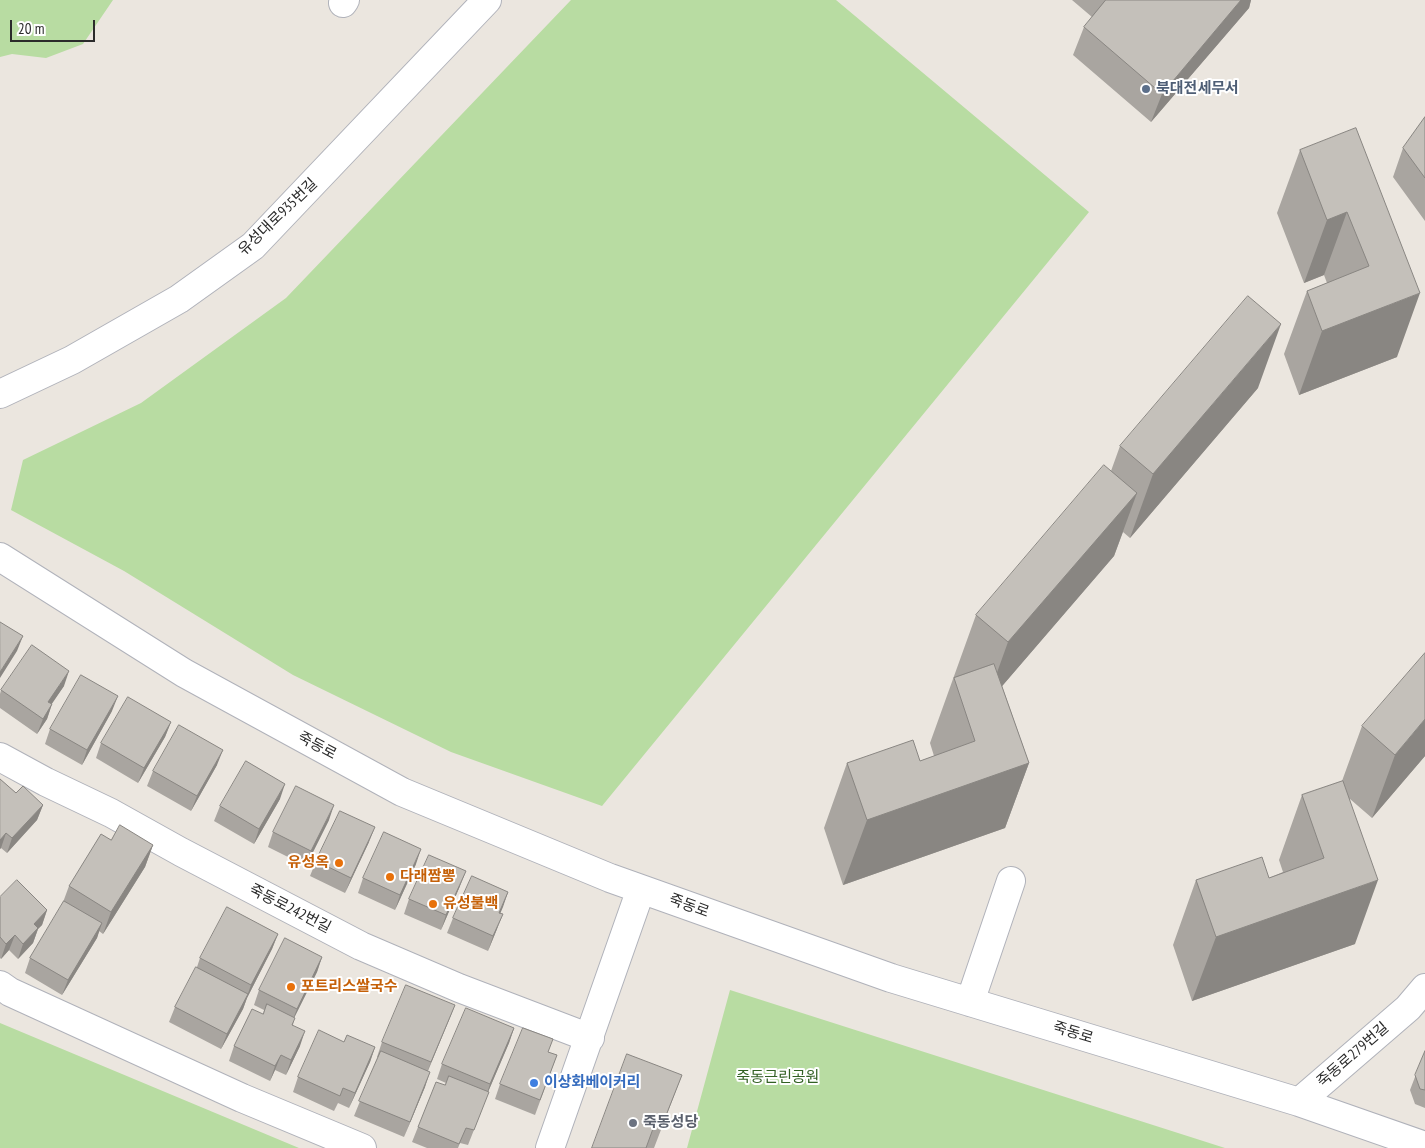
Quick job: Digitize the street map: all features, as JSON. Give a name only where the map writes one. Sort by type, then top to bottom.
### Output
[{"type":"street","name":"유성대로935번길","points":[[0,394],[72,360],[179,299],[253,246],[487,0]]},
{"type":"street","name":"죽동로","points":[[0,557],[184,673],[402,792],[610,878],[892,978],[1299,1102],[1425,1146]]},
{"type":"street","name":"죽동로242번길","points":[[0,757],[46,782],[111,813],[181,852],[361,946],[458,988],[590,1038]]},
{"type":"street","points":[[970,1002],[1011,881]]},
{"type":"street","points":[[550,1148],[641,888]]},
{"type":"street","points":[[0,985],[10,992],[242,1098],[362,1148]]},
{"type":"street","name":"죽동로279번길","points":[[1299,1102],[1419,1003]]},
{"type":"green space","points":[[0,0],[113,0],[83,44],[46,58],[12,54],[0,57]]},
{"type":"green space","points":[[571,0],[836,0],[1089,212],[602,806],[451,752],[293,675],[124,571],[11,510],[23,460],[141,403],[286,298]]},
{"type":"green space","name":"죽동근린공원","points":[[730,990],[1225,1148],[687,1148]]},
{"type":"green space","points":[[0,1023],[299,1148],[0,1148]]},
{"type":"building","name":"북대전세무서","points":[[1106,0],[1241,0],[1162,94],[1084,27]]},
{"type":"building","points":[[1425,117],[1425,178],[1403,148]]},
{"type":"building","points":[[1356,128],[1420,293],[1322,331],[1307,291],[1369,266],[1347,212],[1327,220],[1300,150]]},
{"type":"building","points":[[1248,296],[1281,324],[1153,474],[1120,446]]},
{"type":"building","points":[[1104,465],[1137,493],[1008,642],[976,615]]},
{"type":"building","points":[[0,622],[23,636],[0,672]]},
{"type":"building","points":[[32,645],[69,671],[48,702],[52,704],[43,719],[1,690]]},
{"type":"building","points":[[1425,653],[1425,719],[1395,755],[1362,726]]},
{"type":"building","points":[[994,664],[1029,763],[867,820],[847,763],[913,740],[920,761],[975,741],[954,678]]},
{"type":"building","points":[[81,675],[118,696],[87,750],[50,729]]},
{"type":"building","points":[[128,697],[171,722],[144,768],[101,743]]},
{"type":"building","points":[[179,725],[223,750],[197,796],[153,771]]},
{"type":"building","points":[[246,761],[285,784],[259,829],[220,806]]},
{"type":"building","points":[[0,779],[16,793],[23,786],[43,805],[12,838],[6,833],[0,840]]},
{"type":"building","points":[[1343,781],[1378,880],[1216,937],[1196,880],[1262,857],[1269,878],[1324,858],[1302,795]]},
{"type":"building","points":[[296,786],[334,805],[311,851],[273,832]]},
{"type":"building","points":[[340,811],[375,827],[351,878],[316,861]]},
{"type":"building","points":[[120,825],[153,845],[111,912],[69,886],[101,834],[111,840]]},
{"type":"building","points":[[384,832],[421,849],[400,895],[363,878]]},
{"type":"building","points":[[429,855],[466,871],[446,915],[409,899]]},
{"type":"building","points":[[472,876],[508,892],[499,913],[503,914],[493,936],[453,918]]},
{"type":"building","points":[[17,880],[47,910],[34,924],[38,928],[23,944],[15,935],[6,944],[0,937],[0,897]]},
{"type":"building","points":[[64,901],[102,923],[68,980],[30,958]]},
{"type":"building","points":[[227,907],[278,934],[251,985],[200,958]]},
{"type":"building","points":[[285,938],[322,957],[297,1009],[259,990]]},
{"type":"building","points":[[196,967],[248,994],[227,1034],[175,1007]]},
{"type":"building","points":[[406,985],[455,1005],[431,1062],[382,1042]]},
{"type":"building","points":[[267,1004],[295,1018],[292,1025],[305,1031],[291,1060],[281,1055],[275,1066],[234,1046],[252,1009],[263,1014]]},
{"type":"building","points":[[466,1008],[514,1028],[490,1084],[442,1064]]},
{"type":"building","points":[[523,1028],[553,1039],[548,1052],[557,1055],[540,1100],[500,1084]]},
{"type":"building","points":[[319,1030],[344,1042],[347,1035],[375,1047],[355,1093],[343,1088],[340,1096],[298,1077]]},
{"type":"building","points":[[381,1051],[430,1072],[410,1122],[359,1101]]},
{"type":"building","points":[[1425,1051],[1425,1090],[1420,1089],[1415,1075]]},
{"type":"building","name":"죽동성당","points":[[627,1054],[682,1075],[661,1128],[654,1126],[646,1148],[592,1148]]},
{"type":"building","points":[[449,1076],[489,1092],[474,1130],[466,1128],[459,1144],[418,1127],[436,1082],[445,1085]]},
{"type":"place","name":"북대전세무서","points":[[1146,89]]},
{"type":"place","name":"유성옥","points":[[339,863]]},
{"type":"place","name":"다래짬뽕","points":[[390,877]]},
{"type":"place","name":"유성불백","points":[[433,904]]},
{"type":"place","name":"포트리스쌀국수","points":[[291,987]]},
{"type":"place","name":"이상화베이커리","points":[[534,1083]]},
{"type":"place","name":"죽동성당","points":[[633,1123]]}]
